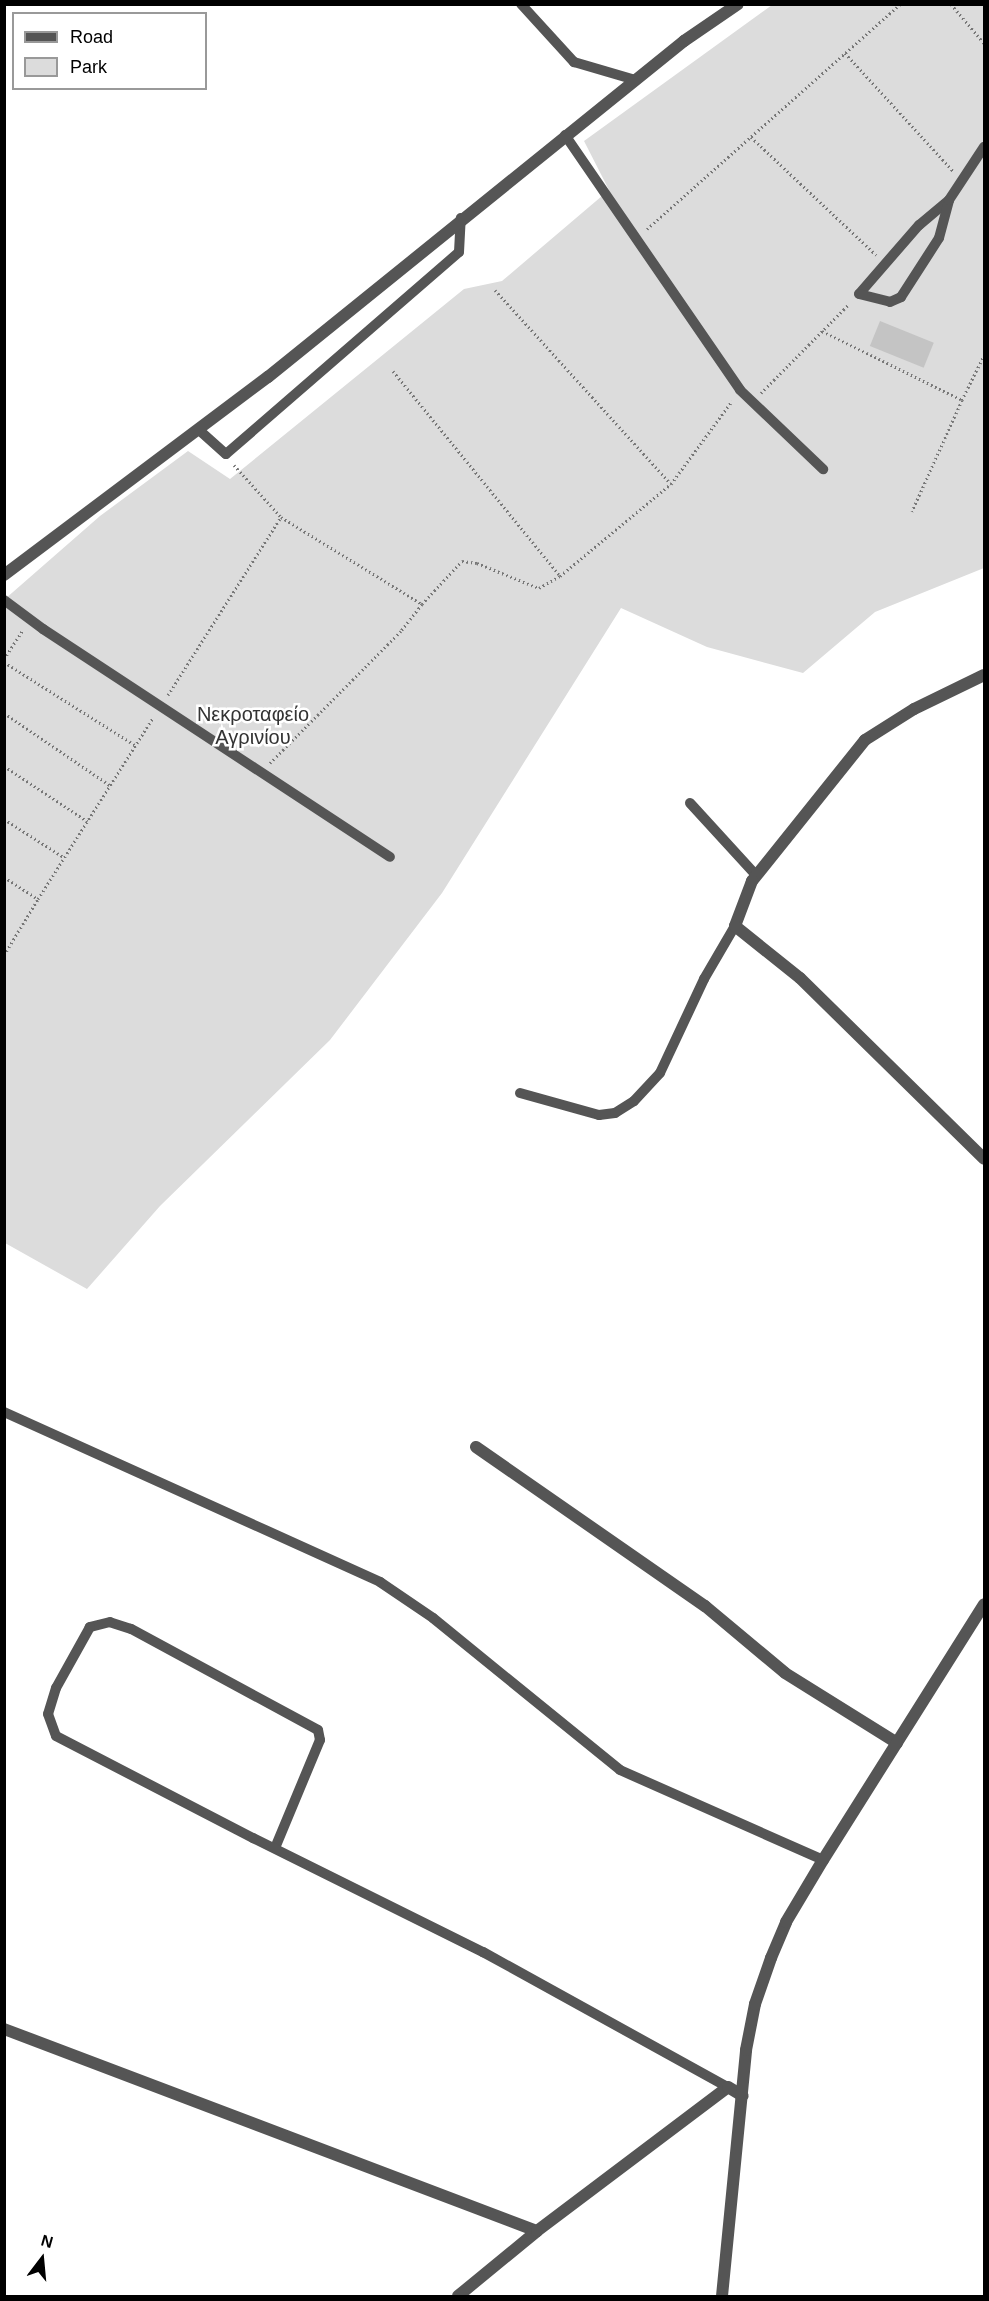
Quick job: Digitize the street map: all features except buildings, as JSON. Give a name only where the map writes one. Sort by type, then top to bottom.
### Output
[{"type":"street","points":[[4,575],[199,430],[634,80],[738,4]]},
{"type":"street","points":[[984,675],[914,709],[865,740],[756,875],[735,926],[800,978],[984,1159]]},
{"type":"street","points":[[476,1447],[705,1606],[785,1673],[897,1743]]},
{"type":"street","points":[[722,2296],[755,2004],[786,1922],[984,1604]]},
{"type":"street","points":[[4,2029],[537,2230]]},
{"type":"street","points":[[458,2296],[537,2230],[728,2087],[743,2096]]},
{"type":"lane","points":[[521,4],[574,62],[634,80]]},
{"type":"lane","points":[[565,135],[740,390],[823,469]]},
{"type":"lane","points":[[949,200],[939,238],[901,297],[890,302],[859,294],[884,263],[949,200],[984,147]]},
{"type":"lane","points":[[199,430],[226,454],[459,252],[461,218]]},
{"type":"lane","points":[[4,600],[30,620],[390,857]]},
{"type":"lane","points":[[690,803],[756,875]]},
{"type":"lane","points":[[520,1093],[599,1115],[615,1113],[634,1101],[660,1073],[700,987],[735,926]]},
{"type":"lane","points":[[4,1412],[380,1582],[433,1618],[620,1770],[823,1860]]},
{"type":"lane","points":[[275,1848],[320,1740],[318,1730],[131,1629],[110,1622],[90,1627],[56,1688],[48,1714],[56,1736],[275,1848],[483,1952],[728,2087]]},
{"type":"path","points":[[636,238],[900,4]]},
{"type":"path","points":[[951,4],[984,43]]},
{"type":"path","points":[[845,53],[962,181]]},
{"type":"path","points":[[750,137],[884,263]]},
{"type":"path","points":[[495,290],[671,484]]},
{"type":"path","points":[[754,401],[859,294]]},
{"type":"path","points":[[822,331],[962,400]]},
{"type":"path","points":[[912,511],[984,355]]},
{"type":"path","points":[[393,371],[560,576]]},
{"type":"path","points":[[260,772],[385,648],[462,561],[477,563],[539,588],[560,576],[671,484],[740,390]]},
{"type":"path","points":[[226,454],[282,517],[422,604]]},
{"type":"path","points":[[4,955],[282,517]]},
{"type":"path","points":[[30,620],[4,660],[135,746]]},
{"type":"path","points":[[4,713],[111,786]]},
{"type":"path","points":[[4,766],[87,821]]},
{"type":"path","points":[[4,819],[65,858]]},
{"type":"path","points":[[4,877],[38,899]]},
{"type":"green space","name":"Νεκροταφείο Αγρινίου","points":[[772,5],[984,5],[984,568],[875,612],[803,673],[707,647],[621,608],[442,893],[330,1040],[160,1206],[87,1289],[5,1243],[5,599],[100,516],[188,451],[230,479],[464,289],[502,281],[609,190],[584,141]]}]
